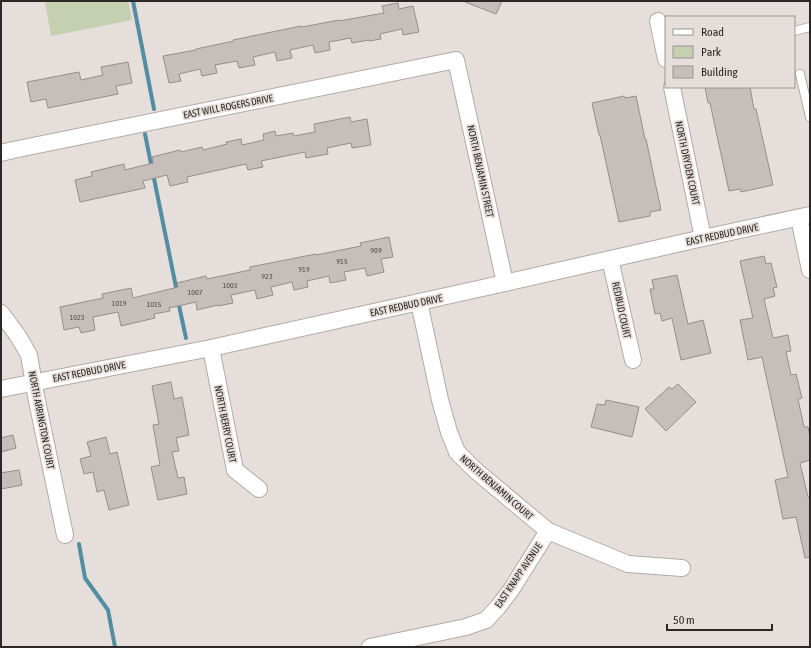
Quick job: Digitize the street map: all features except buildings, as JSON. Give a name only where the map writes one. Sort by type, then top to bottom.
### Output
[{"type":"street","points":[[658,21],[665,54]]},
{"type":"street","name":"EAST WILL ROGERS DRIVE","points":[[1,153],[456,60]]},
{"type":"street","name":"NORTH BENJAMIN STREET","points":[[456,60],[505,283]]},
{"type":"street","name":"NORTH DRYDEN COURT","points":[[672,88],[703,238]]},
{"type":"street","points":[[804,217],[810,270]]},
{"type":"street","name":"EAST REDBUD DRIVE","points":[[1,389],[211,348],[703,238],[804,217]]},
{"type":"street","name":"REDBUD COURT","points":[[610,259],[633,360]]},
{"type":"street","name":"NORTH BENJAMIN COURT","points":[[419,302],[442,406],[449,432],[457,452],[475,470],[548,531],[628,564],[682,568]]},
{"type":"street","name":"NORTH ARRINGTON COURT","points":[[1,313],[18,336],[29,355],[65,534]]},
{"type":"street","name":"NORTH BERRY COURT","points":[[211,348],[235,470],[259,489]]},
{"type":"street","name":"EAST KNAPP AVENUE","points":[[370,647],[466,627],[486,620],[511,590],[548,531]]},
{"type":"lane","points":[[795,31],[810,27]]},
{"type":"lane","points":[[800,74],[810,117]]},
{"type":"green space","points":[[45,1],[128,1],[132,20],[51,36]]},
{"type":"waterway","points":[[133,1],[154,109]]},
{"type":"waterway","points":[[145,134],[177,292]]},
{"type":"waterway","points":[[178,301],[186,338]]},
{"type":"waterway","points":[[79,544],[85,578],[108,610],[115,647]]}]
